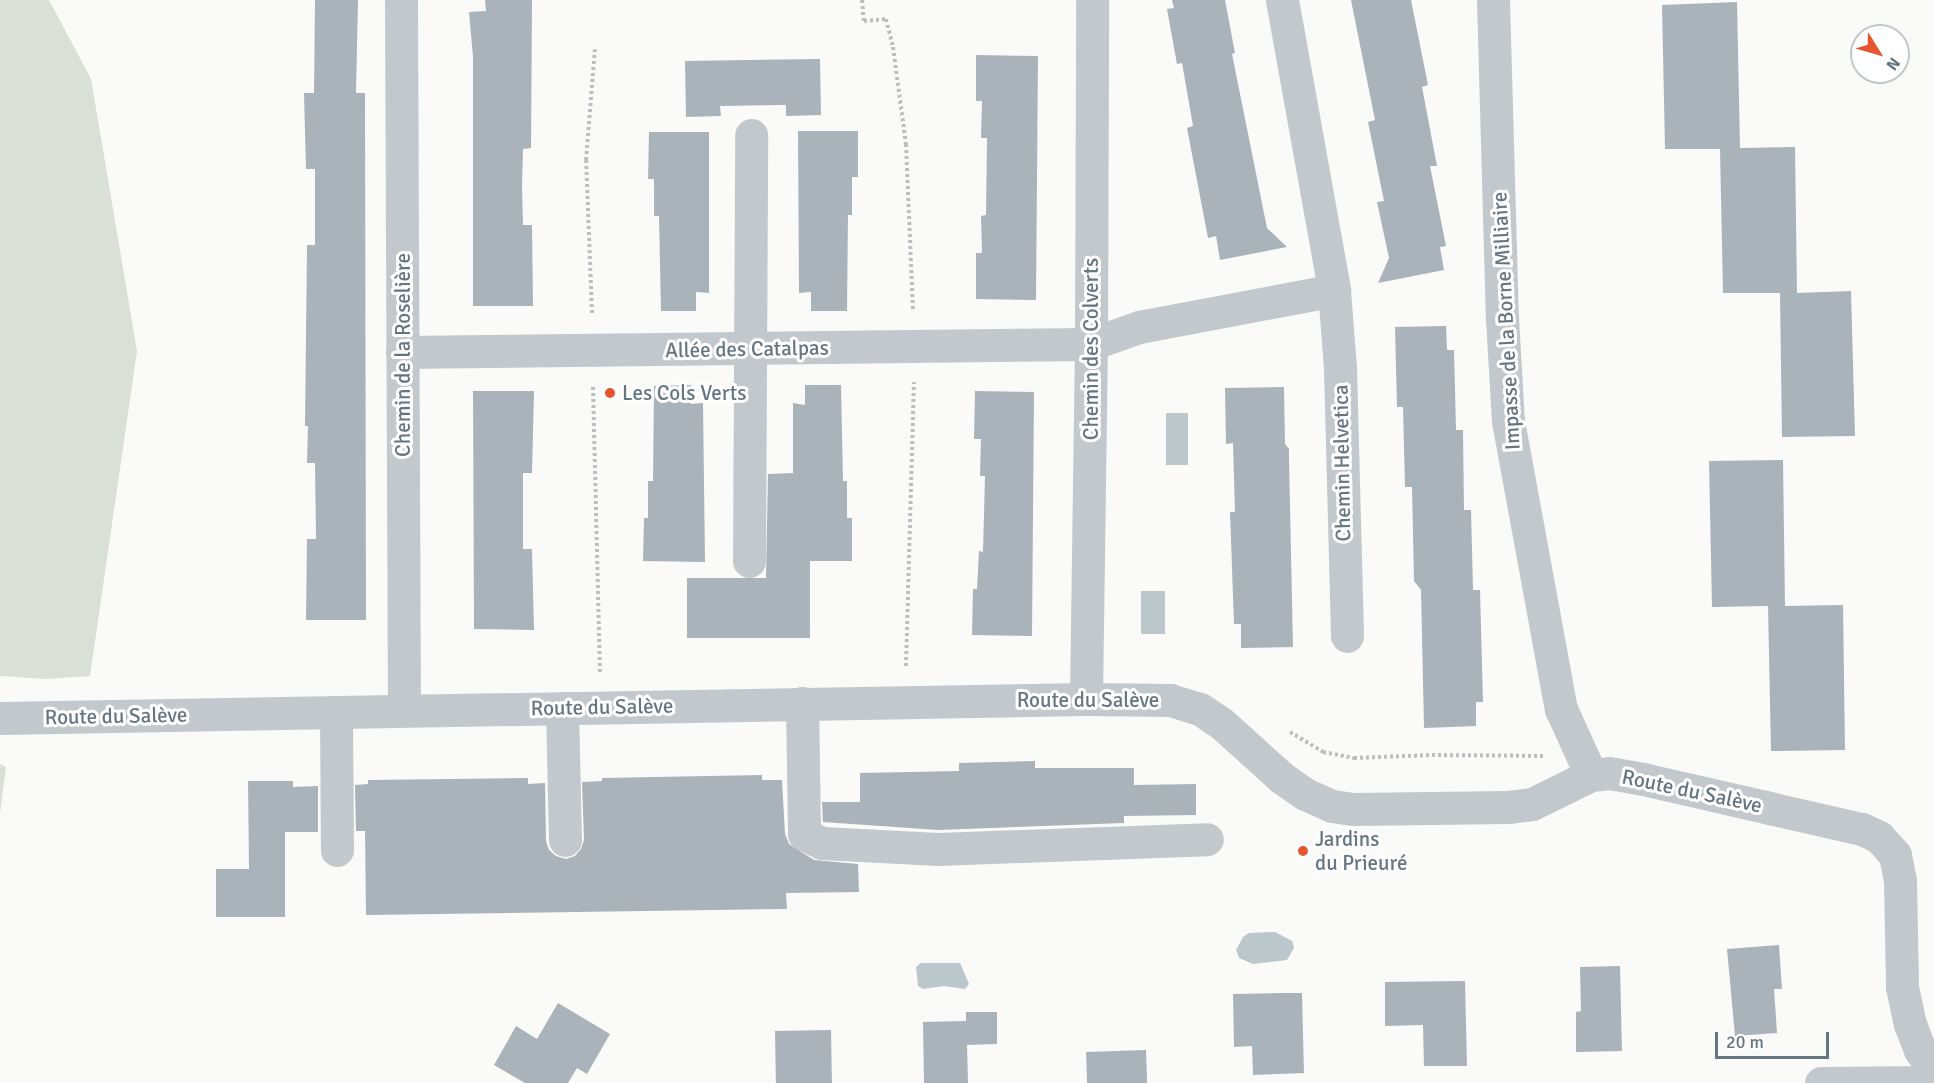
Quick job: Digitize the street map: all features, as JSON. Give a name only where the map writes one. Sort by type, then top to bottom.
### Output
[{"type":"street","name":"Chemin de la Roselière","points":[[401,0],[404,710]]},
{"type":"street","name":"Chemin des Colverts","points":[[1086,699],[1092,344],[1092,0]]},
{"type":"street","name":"Chemin Helvetica","points":[[1282,0],[1334,290],[1340,368],[1347,636]]},
{"type":"street","name":"Impasse de la Borne Milliaire","points":[[1493,0],[1502,318],[1508,421],[1560,709],[1591,775]]},
{"type":"street","points":[[749,561],[751,135]]},
{"type":"street","points":[[1092,344],[1139,327],[1334,290]]},
{"type":"street","name":"Allée des Catalpas","points":[[402,352],[751,350],[1092,344]]},
{"type":"street","name":"Route du Salève","points":[[0,718],[802,703],[1170,700],[1200,709],[1221,723],[1282,778],[1305,794],[1332,806],[1427,809],[1516,806],[1532,804],[1591,775],[1609,773],[1643,779],[1862,829],[1879,837],[1895,855],[1900,881],[1902,987],[1910,1024],[1920,1050],[1934,1069]]},
{"type":"street","points":[[802,703],[804,834],[822,843],[938,849],[1207,839]]},
{"type":"street","points":[[562,708],[565,840]]},
{"type":"street","points":[[336,712],[337,850]]},
{"type":"street","points":[[1821,1083],[1934,1082]]},
{"type":"path","points":[[861,0],[864,21]]},
{"type":"shaded area","points":[[0,0],[49,0],[91,79],[137,351],[90,676],[46,679],[0,676]]},
{"type":"shaded area","points":[[1166,413],[1188,413],[1188,465],[1166,465]]},
{"type":"shaded area","points":[[1141,591],[1165,591],[1165,634],[1141,634]]},
{"type":"shaded area","points":[[0,764],[6,767],[0,814]]},
{"type":"shaded area","points":[[1275,932],[1292,941],[1294,948],[1287,960],[1253,964],[1239,958],[1236,950],[1243,937],[1249,933]]},
{"type":"shaded area","points":[[921,963],[960,963],[969,984],[965,989],[944,986],[923,989],[918,986],[916,967]]},
{"type":"building","points":[[315,0],[358,0],[356,93],[365,93],[366,620],[306,620],[307,539],[316,539],[315,463],[307,463],[308,426],[305,426],[307,245],[315,245],[315,169],[306,169],[304,93],[314,93]]},
{"type":"building","points":[[485,0],[532,0],[531,148],[523,149],[522,186],[523,225],[532,225],[533,306],[473,306],[473,57],[469,12],[486,11]]},
{"type":"building","points":[[1172,0],[1225,0],[1235,53],[1232,54],[1267,228],[1287,247],[1220,260],[1216,236],[1208,238],[1187,128],[1193,126],[1182,63],[1177,64],[1167,9],[1174,8]]},
{"type":"building","points":[[1351,0],[1411,0],[1428,85],[1422,87],[1437,166],[1430,166],[1446,246],[1440,247],[1444,270],[1378,283],[1389,258],[1377,202],[1384,201],[1368,122],[1375,120]]},
{"type":"building","points":[[1737,2],[1740,148],[1795,147],[1797,293],[1851,291],[1855,436],[1782,437],[1780,293],[1723,293],[1720,149],[1665,149],[1662,5]]},
{"type":"building","points":[[976,55],[1038,56],[1036,300],[976,299],[976,253],[982,253],[981,216],[986,215],[987,138],[981,138],[982,101],[976,101]]},
{"type":"building","points":[[820,59],[821,115],[786,116],[786,105],[720,106],[721,116],[686,117],[685,61]]},
{"type":"building","points":[[798,131],[858,131],[858,177],[852,177],[852,215],[848,215],[847,311],[811,311],[811,292],[799,293]]},
{"type":"building","points":[[649,132],[709,132],[709,293],[696,292],[696,311],[661,311],[659,216],[654,216],[654,179],[648,179]]},
{"type":"building","points":[[1446,326],[1447,350],[1454,350],[1456,430],[1463,430],[1464,510],[1471,510],[1473,590],[1480,590],[1483,702],[1476,702],[1476,726],[1424,728],[1421,590],[1414,581],[1412,487],[1405,487],[1403,407],[1397,407],[1395,327]]},
{"type":"building","points":[[691,385],[691,404],[703,403],[705,562],[643,561],[644,518],[648,518],[648,481],[653,481],[654,386]]},
{"type":"building","points":[[805,385],[841,385],[843,481],[847,481],[847,518],[852,518],[852,561],[810,561],[810,638],[687,638],[687,578],[766,578],[768,474],[793,473],[793,403],[805,405]]},
{"type":"building","points":[[1284,387],[1285,444],[1289,449],[1293,647],[1241,648],[1241,624],[1234,624],[1230,512],[1235,512],[1233,443],[1226,444],[1225,388]]},
{"type":"building","points":[[473,391],[534,391],[532,473],[523,473],[523,549],[532,549],[534,630],[474,629]]},
{"type":"building","points":[[975,391],[1034,392],[1032,636],[972,635],[973,589],[977,589],[979,551],[983,552],[985,476],[980,476],[981,439],[974,439]]},
{"type":"building","points":[[1783,460],[1785,606],[1843,605],[1845,750],[1771,751],[1768,606],[1712,607],[1709,461]]},
{"type":"building","points":[[1035,761],[1035,768],[1134,768],[1134,785],[1196,784],[1196,815],[1124,816],[1124,823],[938,830],[823,822],[822,802],[860,802],[860,773],[959,771],[959,763]]},
{"type":"building","points":[[762,775],[762,780],[782,780],[785,834],[789,844],[814,860],[858,864],[859,892],[786,893],[787,909],[366,915],[365,831],[356,831],[355,785],[368,784],[368,780],[528,778],[528,784],[545,783],[546,841],[549,850],[556,856],[566,859],[575,856],[584,840],[582,782],[602,781],[602,778]]},
{"type":"building","points":[[248,781],[293,781],[293,787],[318,786],[318,832],[285,832],[285,917],[216,917],[216,869],[249,869]]},
{"type":"building","points":[[1779,945],[1782,989],[1774,989],[1777,1033],[1735,1036],[1727,949]]},
{"type":"building","points":[[1620,966],[1622,1051],[1576,1052],[1576,1012],[1581,1011],[1580,967]]},
{"type":"building","points":[[1465,981],[1467,1066],[1424,1066],[1423,1025],[1385,1026],[1385,982]]},
{"type":"building","points":[[1302,993],[1304,1073],[1253,1075],[1252,1046],[1234,1047],[1233,994]]},
{"type":"building","points":[[558,1003],[610,1034],[587,1074],[577,1068],[568,1083],[525,1083],[494,1065],[516,1026],[537,1039]]},
{"type":"building","points":[[966,1012],[997,1012],[997,1044],[967,1045],[968,1083],[924,1083],[923,1022],[966,1021]]},
{"type":"building","points":[[831,1030],[832,1083],[776,1083],[775,1031]]},
{"type":"building","points":[[1146,1050],[1147,1083],[1087,1083],[1086,1052]]},
{"type":"place","name":"Les Cols Verts","points":[[610,393]]},
{"type":"place","name":"Jardins du Prieuré","points":[[1303,851]]}]
